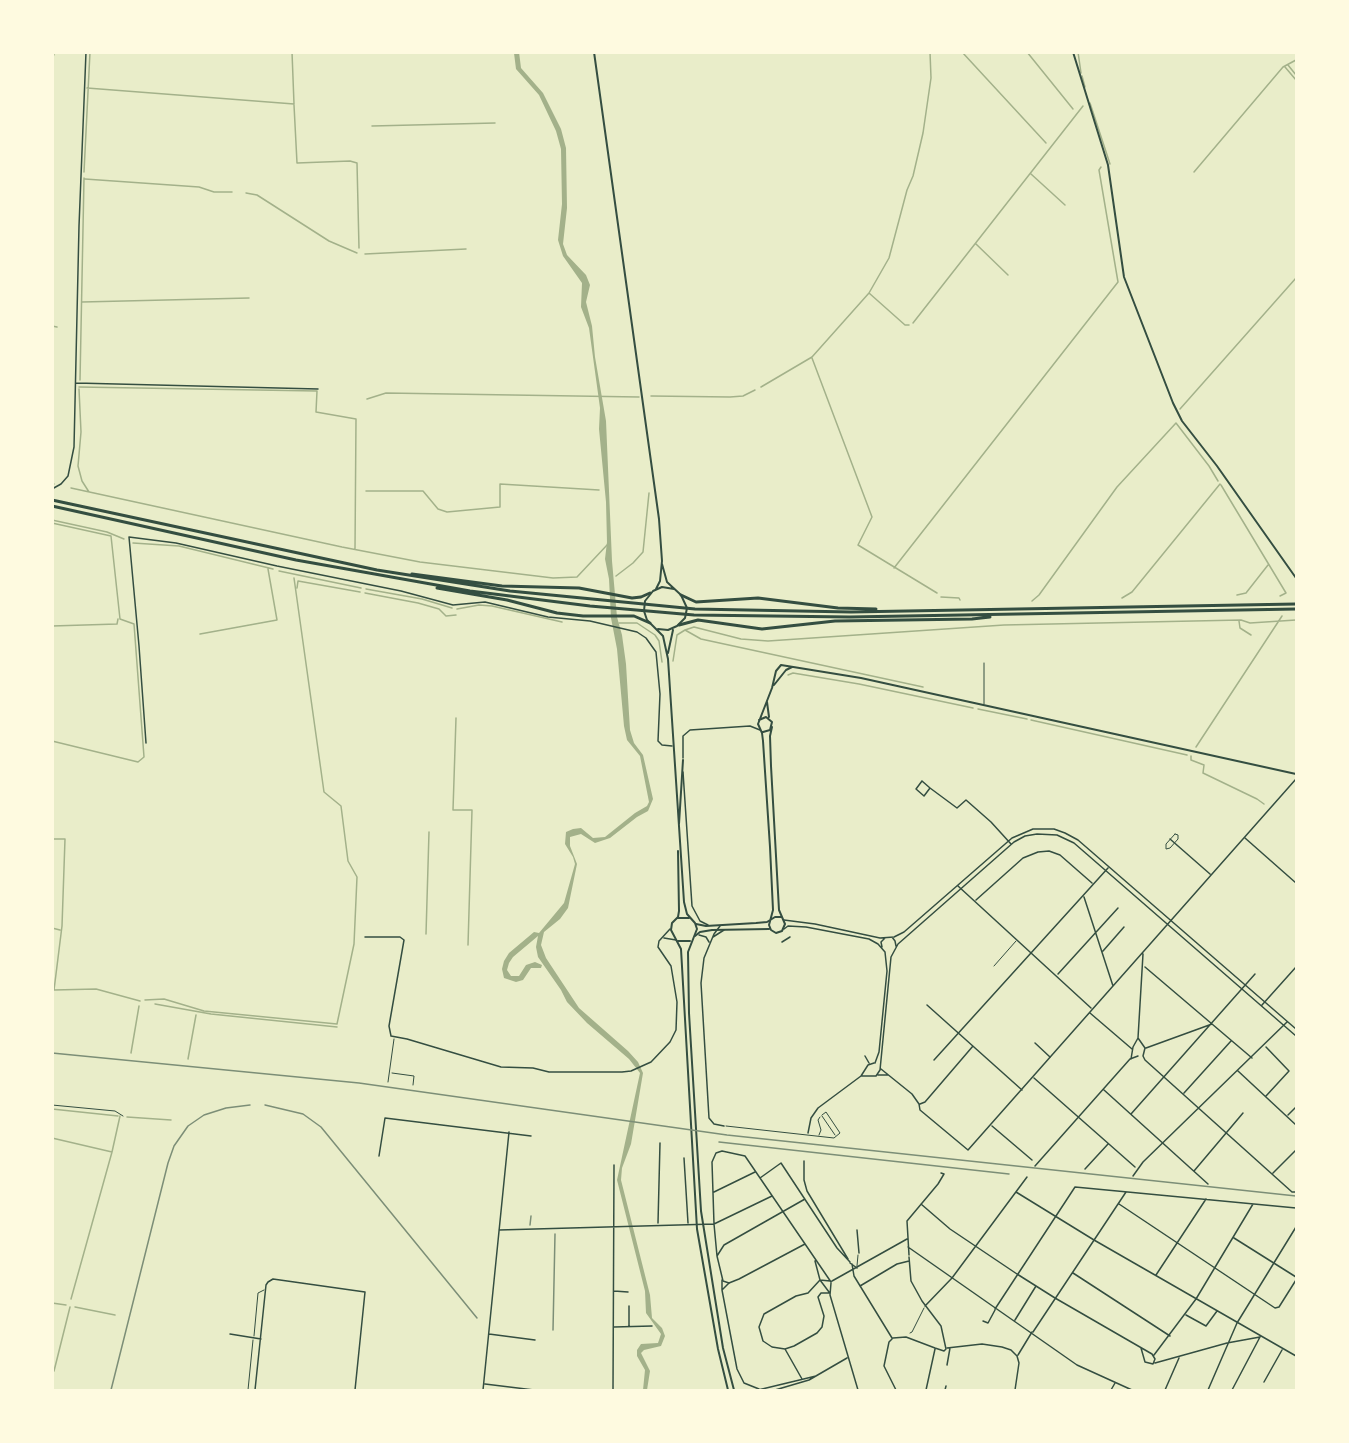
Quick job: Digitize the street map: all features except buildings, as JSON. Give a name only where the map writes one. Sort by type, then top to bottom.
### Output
[{"type":"highway","points":[[52,500],[329,561],[510,591],[695,609],[851,612],[1296,604]]},
{"type":"highway","points":[[52,506],[277,556],[412,581],[590,606],[694,615],[1002,616],[1296,609]]},
{"type":"highway","points":[[406,574],[502,586],[572,587],[639,598],[650,593]]},
{"type":"highway","points":[[412,581],[446,590],[507,600],[550,612],[583,616],[634,616],[650,623]]},
{"type":"highway","points":[[681,595],[696,602],[758,598],[842,609],[929,610]]},
{"type":"highway","points":[[679,625],[698,620],[762,629],[835,621],[972,619],[1002,616]]},
{"type":"main road","points":[[594,52],[656,490],[662,561],[666,579],[681,595],[687,608],[685,618],[679,625],[665,630],[656,628]]},
{"type":"main road","points":[[1073,52],[1108,165],[1124,277],[1173,403],[1182,421],[1218,466],[1296,578]]},
{"type":"main road","points":[[656,589],[660,581],[662,561]]},
{"type":"main road","points":[[668,659],[663,637],[645,615],[644,606],[650,593],[656,589],[666,587],[674,589]]},
{"type":"main road","points":[[674,628],[670,635],[668,659],[678,828],[685,906],[697,929],[695,936]]},
{"type":"main road","points":[[771,930],[769,924],[773,910],[770,847],[763,741],[758,722],[779,666],[783,664],[984,704],[1296,774]]},
{"type":"main road","points":[[772,688],[787,669],[795,666]]},
{"type":"main road","points":[[676,940],[684,943],[700,932],[716,930],[763,928],[777,933],[783,930],[785,924],[779,913],[778,860],[771,766],[772,727],[767,711],[767,699]]},
{"type":"main road","points":[[758,722],[764,717],[771,720]]},
{"type":"main road","points":[[760,730],[768,732],[772,727]]},
{"type":"main road","points":[[683,760],[681,816],[678,828],[679,902],[677,919],[671,927],[672,935],[681,949],[697,1230],[718,1348],[728,1390]]},
{"type":"main road","points":[[677,919],[684,917],[709,926],[766,922],[776,916],[783,919]]},
{"type":"main road","points":[[692,939],[688,952],[703,1229],[723,1348],[734,1390]]},
{"type":"street","points":[[52,489],[68,476],[73,461],[86,52]]},
{"type":"street","points":[[76,383],[318,388]]},
{"type":"street","points":[[146,743],[129,537],[179,543],[401,591],[453,605],[485,602],[548,616],[590,621],[641,634],[656,652],[660,693],[658,741],[664,746],[673,747]]},
{"type":"street","points":[[709,926],[700,921],[692,906],[682,737],[690,730],[750,726],[760,730]]},
{"type":"street","points":[[807,1133],[816,1110],[861,1076],[870,1064],[875,1063],[912,1094],[920,1110],[966,1150],[969,1150],[1296,779]]},
{"type":"street","points":[[930,788],[924,796],[916,789],[922,781],[958,808],[966,801],[991,822],[1011,844]]},
{"type":"street","points":[[783,919],[787,922],[891,937],[904,932],[1009,841],[1028,830],[1043,828],[1057,830],[1076,838],[1296,1029]]},
{"type":"street","points":[[783,930],[793,926],[823,930],[871,940],[889,952],[1011,844],[1033,834],[1048,833],[1074,843],[1296,1036]]},
{"type":"street","points":[[1245,837],[1296,883]]},
{"type":"street","points":[[1170,838],[1211,875]]},
{"type":"street","points":[[975,901],[1025,856],[1038,852],[1051,852],[1062,856],[1094,884]]},
{"type":"street","points":[[934,1060],[1109,867]]},
{"type":"street","points":[[958,885],[1092,1009]]},
{"type":"street","points":[[1084,896],[1113,986]]},
{"type":"street","points":[[1057,975],[1118,908]]},
{"type":"street","points":[[724,925],[716,930],[712,938],[703,963],[701,981],[708,1118],[714,1124],[724,1126]]},
{"type":"street","points":[[365,937],[400,937],[404,940],[389,1026],[391,1036],[501,1067],[549,1071],[622,1072],[646,1066],[670,1042],[676,1030],[677,1002],[672,968],[669,960],[658,947],[659,940],[671,927]]},
{"type":"street","points":[[1102,951],[1125,927]]},
{"type":"street","points":[[712,938],[728,929]]},
{"type":"street","points":[[695,936],[705,937],[709,946]]},
{"type":"street","points":[[782,942],[790,937]]},
{"type":"street","points":[[878,1075],[883,1056],[891,958],[895,948],[895,940],[891,937]]},
{"type":"street","points":[[663,938],[676,940]]},
{"type":"street","points":[[875,1063],[879,1052],[887,968],[887,956],[882,942],[886,938]]},
{"type":"street","points":[[1035,1166],[1130,1059],[1138,1038],[1143,952]]},
{"type":"street","points":[[1145,967],[1252,1058]]},
{"type":"street","points":[[1258,1004],[1262,1005],[1296,967]]},
{"type":"street","points":[[1131,1114],[1255,974]]},
{"type":"street","points":[[927,1005],[1022,1090]]},
{"type":"street","points":[[1090,1012],[1138,1056]]},
{"type":"street","points":[[1133,1176],[1139,1166],[1265,1046],[1287,1022]]},
{"type":"street","points":[[1145,1048],[1212,1024]]},
{"type":"street","points":[[1138,1038],[1145,1048],[1145,1060],[1292,1192],[1296,1192]]},
{"type":"street","points":[[1183,1094],[1232,1040]]},
{"type":"street","points":[[1035,1043],[1050,1058]]},
{"type":"street","points":[[1134,1046],[1142,1044]]},
{"type":"street","points":[[919,1104],[925,1102],[973,1046]]},
{"type":"street","points":[[1265,1046],[1289,1071],[1265,1096]]},
{"type":"street","points":[[1130,1059],[1144,1053]]},
{"type":"street","points":[[865,1056],[870,1064]]},
{"type":"street","points":[[867,1067],[872,1076]]},
{"type":"street","points":[[1238,1071],[1296,1125]]},
{"type":"street","points":[[861,1076],[889,1076]]},
{"type":"street","points":[[1033,1078],[1135,1167]]},
{"type":"street","points":[[1104,1090],[1208,1184]]},
{"type":"street","points":[[1287,1116],[1296,1107]]},
{"type":"street","points":[[1194,1172],[1244,1113]]},
{"type":"street","points":[[379,1156],[385,1118],[531,1136]]},
{"type":"street","points":[[991,1126],[1032,1160]]},
{"type":"street","points":[[483,1390],[508,1132]]},
{"type":"street","points":[[658,1225],[660,1143]]},
{"type":"street","points":[[1085,1169],[1108,1144]]},
{"type":"street","points":[[1273,1174],[1296,1150]]},
{"type":"street","points":[[803,1381],[759,1390],[745,1384],[741,1376],[734,1358],[717,1256],[712,1162],[714,1155],[721,1151],[745,1155],[831,1282],[830,1293]]},
{"type":"street","points":[[684,1158],[688,1224]]},
{"type":"street","points":[[804,1161],[807,1191],[851,1263],[860,1286],[892,1338]]},
{"type":"street","points":[[760,1178],[781,1163],[838,1250],[857,1268]]},
{"type":"street","points":[[613,1390],[614,1165]]},
{"type":"street","points":[[713,1192],[756,1171]]},
{"type":"street","points":[[941,1173],[944,1174],[940,1181],[907,1221],[907,1239],[911,1281],[925,1306],[941,1326],[945,1349]]},
{"type":"street","points":[[925,1306],[952,1278],[1027,1178]]},
{"type":"street","points":[[983,1321],[988,1323],[1074,1187],[1296,1208]]},
{"type":"street","points":[[1016,1192],[1094,1240],[1296,1356]]},
{"type":"street","points":[[1015,1390],[1019,1373],[1017,1356],[1126,1192]]},
{"type":"street","points":[[499,1230],[714,1224],[772,1196]]},
{"type":"street","points":[[1156,1275],[1207,1198]]},
{"type":"street","points":[[717,1256],[724,1245],[806,1199]]},
{"type":"street","points":[[1154,1363],[1154,1356],[1196,1299],[1254,1203]]},
{"type":"street","points":[[921,1204],[948,1227],[1017,1274],[1154,1356]]},
{"type":"street","points":[[1119,1204],[1277,1309],[1296,1278],[1233,1238]]},
{"type":"street","points":[[1208,1390],[1237,1323],[1296,1227]]},
{"type":"street","points":[[857,1230],[859,1253]]},
{"type":"street","points":[[820,1280],[831,1282],[907,1239]]},
{"type":"street","points":[[722,1290],[728,1283],[805,1244]]},
{"type":"street","points":[[908,1247],[1078,1365],[1132,1390]]},
{"type":"street","points":[[814,1258],[820,1280],[830,1293],[858,1390]]},
{"type":"street","points":[[860,1286],[897,1264],[909,1261]]},
{"type":"street","points":[[1072,1273],[1170,1336]]},
{"type":"street","points":[[255,1390],[267,1283],[275,1280],[365,1292],[355,1390]]},
{"type":"street","points":[[722,1280],[728,1283]]},
{"type":"street","points":[[820,1280],[811,1290],[767,1312],[759,1327],[763,1341],[772,1347],[785,1348],[801,1342],[820,1330],[824,1316],[818,1297],[821,1293],[830,1293]]},
{"type":"street","points":[[1014,1321],[1036,1286]]},
{"type":"street","points":[[613,1291],[628,1292]]},
{"type":"street","points":[[629,1306],[629,1326]]},
{"type":"street","points":[[1185,1314],[1206,1326],[1217,1311]]},
{"type":"street","points":[[613,1327],[652,1326]]},
{"type":"street","points":[[230,1334],[261,1339]]},
{"type":"street","points":[[489,1334],[535,1340]]},
{"type":"street","points":[[1141,1348],[1145,1362],[1151,1365],[1227,1343],[1261,1336]]},
{"type":"street","points":[[1232,1390],[1261,1336]]},
{"type":"street","points":[[892,1338],[907,1337],[935,1348],[945,1349],[979,1344],[1005,1347],[1017,1356]]},
{"type":"street","points":[[892,1338],[889,1341],[884,1366],[896,1390]]},
{"type":"street","points":[[979,1344],[980,1340]]},
{"type":"street","points":[[785,1348],[803,1381]]},
{"type":"street","points":[[926,1390],[935,1348]]},
{"type":"street","points":[[947,1365],[950,1348]]},
{"type":"street","points":[[1264,1382],[1283,1349]]},
{"type":"street","points":[[1166,1390],[1179,1357]]},
{"type":"street","points":[[775,1390],[817,1376],[849,1358]]},
{"type":"street","points":[[1111,1390],[1115,1383]]},
{"type":"street","points":[[483,1384],[534,1390]]},
{"type":"street","points":[[945,1390],[946,1386]]},
{"type":"lane","points":[[984,663],[984,704]]},
{"type":"lane","points":[[1175,834],[1178,835],[1175,843],[1166,849],[1165,845],[1170,838],[1175,834]]},
{"type":"lane","points":[[994,966],[1017,940]]},
{"type":"lane","points":[[388,1082],[394,1036]]},
{"type":"lane","points":[[390,1073],[414,1076],[413,1085]]},
{"type":"lane","points":[[52,1105],[115,1111],[123,1116]]},
{"type":"lane","points":[[724,1126],[834,1138],[840,1133],[826,1112],[818,1119],[821,1130],[817,1136]]},
{"type":"lane","points":[[822,1116],[836,1136]]},
{"type":"lane","points":[[857,1268],[859,1253]]},
{"type":"lane","points":[[248,1390],[259,1293],[261,1290],[266,1290]]},
{"type":"lane","points":[[910,1333],[925,1306]]},
{"type":"shaded area","points":[[519,52],[521,68],[543,93],[561,129],[566,148],[567,208],[563,244],[567,255],[586,275],[590,285],[586,302],[592,326],[606,421],[612,561],[617,617],[626,664],[630,730],[634,743],[643,755],[653,799],[648,811],[610,838],[595,843],[581,834],[570,837],[570,846],[577,864],[568,908],[560,919],[544,932],[541,945],[546,958],[579,1008],[628,1051],[638,1062],[643,1073],[631,1144],[622,1168],[621,1180],[650,1295],[652,1318],[662,1328],[665,1336],[661,1346],[644,1350],[641,1353],[650,1371],[647,1390],[643,1390],[645,1370],[637,1356],[637,1350],[641,1344],[658,1343],[661,1334],[646,1313],[645,1291],[617,1180],[640,1073],[629,1059],[587,1023],[567,1002],[538,957],[536,947],[538,936],[513,957],[507,970],[511,976],[519,976],[526,965],[535,962],[542,965],[541,968],[531,968],[523,980],[516,982],[504,978],[502,969],[509,953],[534,932],[539,933],[564,903],[575,864],[565,844],[566,832],[581,828],[593,838],[605,837],[647,806],[649,802],[640,756],[627,740],[624,726],[605,559],[606,502],[599,429],[600,408],[589,328],[581,307],[582,283],[563,256],[558,240],[562,204],[561,149],[556,131],[539,95],[516,69],[514,53]]},
{"type":"waterway","points":[[84,172],[90,52]]},
{"type":"waterway","points":[[87,88],[294,104],[292,52]]},
{"type":"waterway","points":[[761,387],[812,357],[869,293],[889,258],[923,133],[931,78],[930,52]]},
{"type":"waterway","points":[[962,52],[1046,143]]},
{"type":"waterway","points":[[1027,52],[1073,109]]},
{"type":"waterway","points":[[1078,52],[1081,73]]},
{"type":"waterway","points":[[52,60],[54,54]]},
{"type":"waterway","points":[[1194,172],[1283,67],[1296,60]]},
{"type":"waterway","points":[[1288,65],[1296,75]]},
{"type":"waterway","points":[[1285,67],[1296,80]]},
{"type":"waterway","points":[[1082,76],[1085,87]]},
{"type":"waterway","points":[[1090,103],[1110,164]]},
{"type":"waterway","points":[[294,105],[297,163],[350,161],[357,163],[359,248]]},
{"type":"waterway","points":[[913,323],[1083,106]]},
{"type":"waterway","points":[[372,126],[495,123]]},
{"type":"waterway","points":[[894,568],[1118,282],[1099,170],[1101,167]]},
{"type":"waterway","points":[[1031,174],[1065,205]]},
{"type":"waterway","points":[[80,380],[84,178]]},
{"type":"waterway","points":[[85,179],[199,187],[214,192],[232,192]]},
{"type":"waterway","points":[[246,193],[257,195],[329,241],[357,253]]},
{"type":"waterway","points":[[976,244],[1008,275]]},
{"type":"waterway","points":[[365,254],[466,249]]},
{"type":"waterway","points":[[1180,409],[1296,278]]},
{"type":"waterway","points":[[869,293],[905,325],[909,325]]},
{"type":"waterway","points":[[82,302],[249,298]]},
{"type":"waterway","points":[[52,326],[57,327]]},
{"type":"waterway","points":[[812,358],[872,517],[858,545],[937,593]]},
{"type":"waterway","points":[[79,387],[317,391],[316,412],[356,419],[355,549]]},
{"type":"waterway","points":[[79,389],[81,432],[78,466],[82,481],[89,492]]},
{"type":"waterway","points":[[651,396],[730,397],[743,396],[755,390]]},
{"type":"waterway","points":[[367,399],[386,393],[639,397]]},
{"type":"waterway","points":[[1032,601],[1039,595],[1117,487],[1176,423],[1218,481]]},
{"type":"waterway","points":[[366,491],[423,491],[438,509],[447,512],[500,507],[500,484],[599,490]]},
{"type":"waterway","points":[[1122,598],[1132,592],[1220,484]]},
{"type":"waterway","points":[[1221,485],[1286,593],[1280,596]]},
{"type":"waterway","points":[[71,488],[420,562],[553,578],[577,577],[608,544]]},
{"type":"waterway","points":[[616,576],[643,552],[649,493]]},
{"type":"waterway","points":[[52,520],[107,532],[124,539]]},
{"type":"waterway","points":[[52,523],[111,536],[120,619],[134,624],[144,757],[138,762],[52,741]]},
{"type":"waterway","points":[[133,543],[179,546],[273,569]]},
{"type":"waterway","points":[[1237,595],[1246,593],[1268,565]]},
{"type":"waterway","points":[[200,634],[277,620],[268,569]]},
{"type":"waterway","points":[[279,571],[361,588]]},
{"type":"waterway","points":[[145,1000],[164,999],[204,1011],[337,1024],[354,944],[357,877],[348,861],[341,806],[324,792],[294,578]]},
{"type":"waterway","points":[[297,588],[298,581],[360,592]]},
{"type":"waterway","points":[[366,589],[422,599],[452,608]]},
{"type":"waterway","points":[[365,593],[418,603],[439,609],[446,616],[456,615]]},
{"type":"waterway","points":[[941,597],[959,598],[960,600]]},
{"type":"waterway","points":[[457,609],[479,605],[492,606],[562,622]]},
{"type":"waterway","points":[[1196,747],[1282,616]]},
{"type":"waterway","points":[[52,626],[117,624],[118,619]]},
{"type":"waterway","points":[[685,630],[694,627],[741,639],[768,641],[1004,625],[1241,620],[1250,623],[1296,620]]},
{"type":"waterway","points":[[1239,621],[1240,628],[1251,635]]},
{"type":"waterway","points":[[619,623],[637,623],[655,635],[659,641],[662,662]]},
{"type":"waterway","points":[[673,661],[677,635],[685,630],[701,639],[923,687]]},
{"type":"waterway","points":[[788,675],[793,673],[859,684],[973,708]]},
{"type":"waterway","points":[[978,709],[1027,719]]},
{"type":"waterway","points":[[456,718],[453,810],[472,810],[468,945]]},
{"type":"waterway","points":[[1031,720],[1187,755]]},
{"type":"waterway","points":[[1191,756],[1191,760],[1204,765],[1203,773],[1264,804]]},
{"type":"waterway","points":[[426,934],[429,832]]},
{"type":"waterway","points":[[52,839],[65,839],[62,926],[54,990],[96,989],[140,1001]]},
{"type":"waterway","points":[[52,928],[60,930]]},
{"type":"waterway","points":[[155,1004],[211,1014],[337,1027]]},
{"type":"waterway","points":[[131,1053],[139,1006]]},
{"type":"waterway","points":[[188,1059],[196,1015]]},
{"type":"waterway","points":[[52,1109],[118,1116]]},
{"type":"waterway","points":[[71,1299],[120,1116]]},
{"type":"waterway","points":[[127,1117],[171,1120]]},
{"type":"waterway","points":[[52,1138],[112,1152]]},
{"type":"waterway","points":[[52,1303],[66,1305]]},
{"type":"waterway","points":[[54,1371],[70,1307]]},
{"type":"waterway","points":[[75,1307],[115,1315]]},
{"type":"railway","points":[[52,1053],[359,1083],[727,1135],[1296,1196]]},
{"type":"railway","points":[[111,1390],[174,1146],[188,1126],[204,1115],[226,1108],[250,1105]]},
{"type":"railway","points":[[265,1105],[303,1114],[321,1127],[477,1318]]},
{"type":"railway","points":[[719,1142],[1009,1174]]},
{"type":"railway","points":[[530,1225],[531,1216]]},
{"type":"railway","points":[[553,1330],[555,1234]]}]
